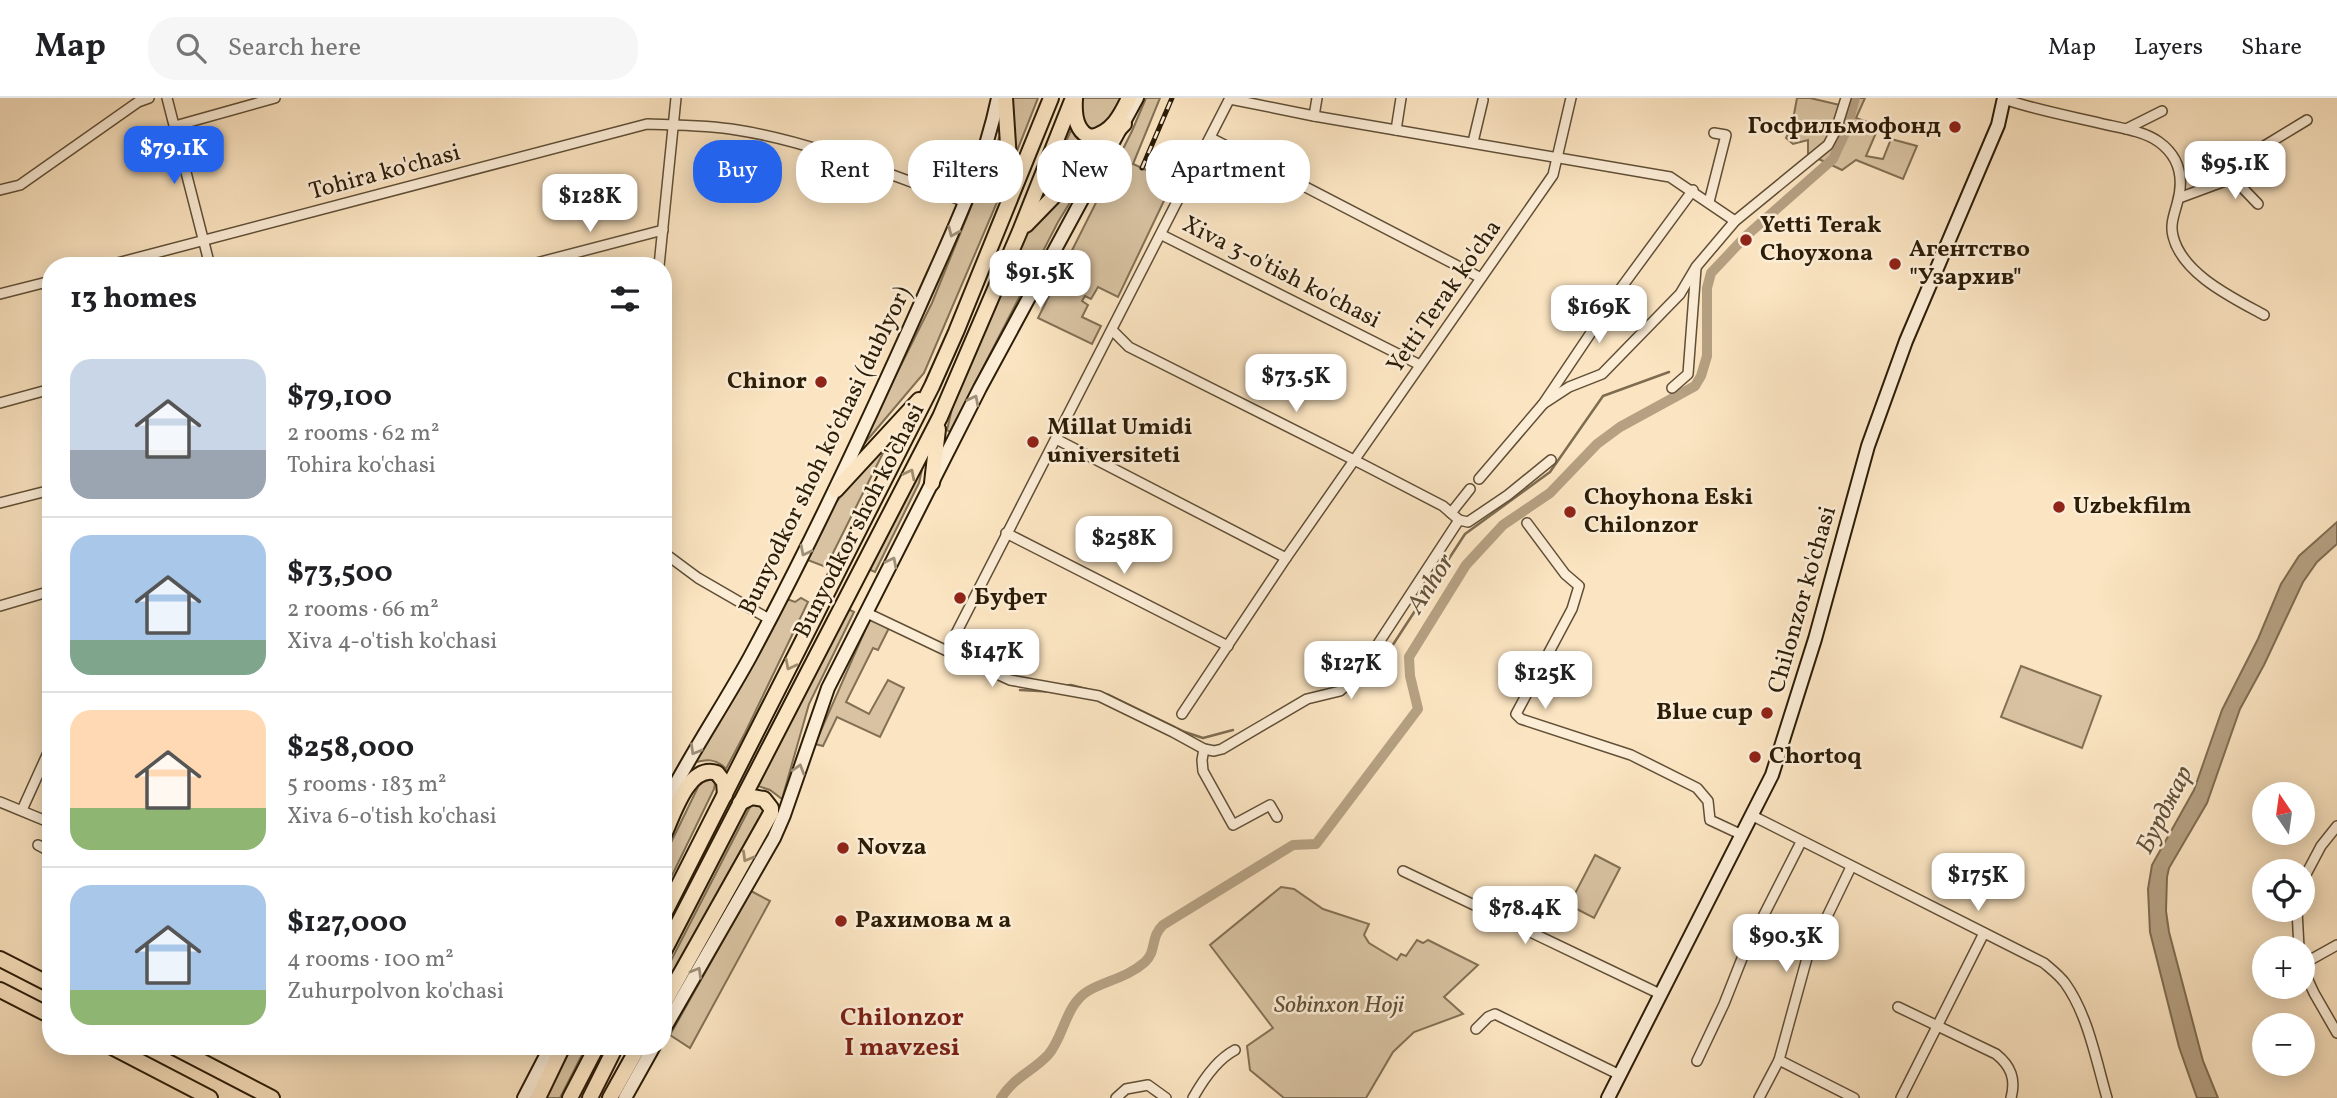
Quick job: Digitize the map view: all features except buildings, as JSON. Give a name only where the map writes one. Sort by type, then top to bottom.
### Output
[{"type":"main road","points":[[1005,98],[1008,140]]},
{"type":"main road","name":"Bunyodkor shoh ko'chasi","points":[[1023,168],[1051,98]]},
{"type":"main road","points":[[1074,98],[1078,125],[1083,133],[1091,137],[1112,127],[1129,98]]},
{"type":"main road","name":"Bunyodkor shoh ko'chasi","points":[[672,935],[940,417],[1074,98]]},
{"type":"main road","points":[[1020,231],[1124,124]]},
{"type":"main road","name":"Bunyodkor shoh ko'chasi","points":[[672,899],[932,386],[1009,203]]},
{"type":"main road","points":[[836,490],[932,386]]},
{"type":"main road","points":[[932,483],[940,417]]},
{"type":"main road","points":[[672,818],[687,786],[699,774],[717,773],[724,782],[725,795]]},
{"type":"main road","points":[[672,989],[771,813],[771,808],[764,799],[751,797],[740,803]]},
{"type":"main road","points":[[0,959],[42,980]]},
{"type":"main road","points":[[0,990],[42,1011]]},
{"type":"main road","points":[[127,1055],[210,1098]]},
{"type":"main road","points":[[189,1055],[272,1098]]},
{"type":"main road","points":[[538,1098],[559,1055]]},
{"type":"main road","points":[[570,1098],[592,1055]]},
{"type":"main road","points":[[590,1098],[612,1055]]},
{"type":"main road","points":[[610,1098],[634,1068],[637,1055]]},
{"type":"street","points":[[0,190],[20,185],[149,98]]},
{"type":"street","points":[[167,98],[208,257]]},
{"type":"street","points":[[175,126],[275,98]]},
{"type":"street","points":[[660,257],[677,98]]},
{"type":"street","name":"Bunyodkor shoh koʻchasi (dublyor)","points":[[989,140],[998,98]]},
{"type":"street","points":[[672,1015],[779,827],[822,703],[866,612],[986,376],[1137,98]]},
{"type":"street","points":[[1314,116],[1317,98]]},
{"type":"street","points":[[1396,130],[1401,98]]},
{"type":"street","name":"Yetti Terak ko'cha","points":[[1182,714],[1286,558],[1553,175],[1571,98]]},
{"type":"street","points":[[1543,404],[1569,387],[1602,374],[1680,294],[1696,267],[1735,221],[1828,145],[1836,130],[1846,98]]},
{"type":"street","points":[[947,651],[1230,99],[1670,177],[1693,190],[1735,221]]},
{"type":"street","points":[[2004,99],[2152,137],[2168,151],[2181,172],[2179,198],[2172,227],[2173,239],[2203,279],[2263,315]]},
{"type":"street","name":"Chilonzor ko'chasi","points":[[1608,1098],[1772,775],[1791,720],[1856,487],[1888,389],[1998,125],[2004,99]]},
{"type":"street","points":[[1474,142],[1483,100]]},
{"type":"street","points":[[2126,129],[2162,111]]},
{"type":"street","points":[[2179,198],[2233,178],[2262,148],[2307,120]]},
{"type":"street","name":"Tohira ko'chasi","points":[[140,257],[647,124],[735,129],[806,146],[908,182]]},
{"type":"street","points":[[1709,202],[1726,135],[1713,133]]},
{"type":"street","points":[[1211,138],[1481,278]]},
{"type":"street","points":[[2233,178],[2258,204]]},
{"type":"street","points":[[1479,479],[1543,404],[1620,288],[1693,190]]},
{"type":"street","name":"Bunyodkor shoh koʻchasi (dublyor)","points":[[672,792],[769,619],[836,490],[966,203]]},
{"type":"street","points":[[559,257],[663,230]]},
{"type":"street","name":"Xiva 3-o'tish ko'chasi","points":[[1161,235],[1420,365]]},
{"type":"street","points":[[1672,388],[1688,373],[1696,267]]},
{"type":"street","points":[[0,294],[42,283]]},
{"type":"street","points":[[1112,330],[1129,346],[1355,460],[1468,522],[1509,496],[1551,460]]},
{"type":"street","points":[[0,403],[42,391]]},
{"type":"street","points":[[1056,439],[1286,558]]},
{"type":"street","points":[[866,612],[1010,680],[1085,692],[1112,702],[1204,749],[1222,749],[1299,703],[1340,691],[1357,676],[1469,489]]},
{"type":"street","points":[[0,503],[42,492]]},
{"type":"street","points":[[1527,523],[1565,573],[1579,586],[1572,609],[1516,714],[1521,719],[1631,755],[1697,788],[1708,801],[1710,820],[1740,834]]},
{"type":"street","points":[[1006,533],[1228,646]]},
{"type":"street","points":[[672,559],[698,578],[769,619]]},
{"type":"street","points":[[0,606],[42,594]]},
{"type":"street","points":[[1204,749],[1203,771],[1233,825],[1270,805],[1277,817]]},
{"type":"street","points":[[22,810],[42,766]]},
{"type":"street","points":[[0,802],[42,819]]},
{"type":"street","points":[[1751,815],[2044,963],[2063,980],[2074,997],[2107,1098]]},
{"type":"street","points":[[2314,859],[2321,845],[2337,826]]},
{"type":"street","points":[[1697,1061],[1743,956],[1801,842]]},
{"type":"street","points":[[38,845],[42,847]]},
{"type":"street","points":[[1759,1098],[1779,1060],[1807,958],[1851,867]]},
{"type":"street","points":[[1403,871],[1660,994]]},
{"type":"street","points":[[1901,1098],[1984,933]]},
{"type":"street","points":[[2315,959],[2337,945]]},
{"type":"street","points":[[2315,995],[2337,1033]]},
{"type":"street","points":[[1898,1007],[1996,1054],[2012,1074],[2014,1088],[2011,1098]]},
{"type":"street","points":[[1476,1029],[1495,1014],[1620,1075]]},
{"type":"street","points":[[1193,1098],[1204,1078],[1235,1051]]},
{"type":"street","points":[[524,1098],[546,1055]]},
{"type":"street","points":[[625,1098],[634,1068],[646,1055]]},
{"type":"street","points":[[1779,1060],[1854,1098]]},
{"type":"street","points":[[1116,1098],[1126,1089],[1148,1085],[1166,1098]]},
{"type":"green space","points":[[1012,98],[1038,98],[1021,140],[1014,140]]},
{"type":"green space","points":[[1083,98],[1123,98],[1117,113],[1102,130],[1089,128],[1082,121],[1080,111]]},
{"type":"green space","points":[[1146,98],[1160,98],[1133,164],[1146,170],[1146,203],[1163,203],[1118,297],[1098,287],[1091,299],[1085,296],[1082,301],[1088,305],[1082,317],[1101,326],[1092,344],[1038,318],[1096,203],[1132,203],[1132,140],[1127,140]]},
{"type":"green space","points":[[1797,98],[1810,98],[1844,106],[1845,98],[1865,98],[1856,118],[1879,126],[1866,156],[1883,159],[1891,139],[1917,146],[1903,179],[1856,160],[1842,170],[1808,154],[1808,140],[1793,144],[1786,138],[1792,125]]},
{"type":"green space","points":[[1072,128],[1093,140],[1067,140]]},
{"type":"green space","points":[[973,203],[997,203],[924,373],[858,451],[932,303]]},
{"type":"green space","points":[[1054,203],[1070,203],[950,432],[947,430],[954,400],[1029,228]]},
{"type":"green space","points":[[892,435],[826,567],[805,559],[831,508]]},
{"type":"green space","points":[[926,452],[919,483],[875,572],[868,569]]},
{"type":"green space","points":[[784,598],[795,602],[801,598],[808,602],[726,769],[711,760],[693,763],[731,703]]},
{"type":"green space","points":[[848,609],[854,612],[809,704],[782,799],[770,790],[758,786]]},
{"type":"green space","points":[[870,619],[889,628],[878,650],[873,648],[846,702],[869,714],[888,680],[904,688],[880,737],[837,717],[823,746],[815,744]]},
{"type":"green space","points":[[2021,666],[2101,696],[2082,748],[2001,717]]},
{"type":"green space","points":[[711,779],[715,783],[714,789],[672,875],[672,841],[700,783]]},
{"type":"green space","points":[[761,805],[766,811],[672,977],[672,959],[750,807]]},
{"type":"green space","points":[[1595,855],[1620,868],[1594,918],[1569,905]]},
{"type":"green space","name":"Sobinxon Hoji","points":[[1281,887],[1294,889],[1323,909],[1369,924],[1364,935],[1369,943],[1397,960],[1401,954],[1406,956],[1417,940],[1423,943],[1428,940],[1478,965],[1444,997],[1463,1014],[1414,1032],[1393,1052],[1366,1098],[1284,1098],[1250,1070],[1247,1046],[1273,1028],[1210,945]]},
{"type":"green space","points":[[751,891],[770,901],[690,1048],[672,1036],[672,1031]]},
{"type":"green space","points":[[567,1055],[582,1055],[560,1098],[546,1098]]},
{"type":"shaded area","name":"Бурджар","points":[[2337,522],[2337,544],[2317,562],[2303,582],[2240,709],[2207,803],[2169,868],[2166,911],[2169,932],[2203,1061],[2218,1098],[2197,1098],[2179,1047],[2150,932],[2148,889],[2152,865],[2194,790],[2222,710],[2258,639],[2281,584],[2299,556]]},
{"type":"waterway","name":"Anhor","points":[[1001,1098],[1012,1084],[1048,1055],[1080,997],[1095,987],[1131,972],[1149,958],[1156,934],[1163,925],[1293,845],[1316,844],[1418,709],[1410,676],[1409,657],[1466,565],[1503,525],[1550,493],[1597,444],[1620,427],[1695,386],[1707,356],[1707,288],[1711,273],[1746,236],[1833,159],[1846,131],[1855,98]]},
{"type":"waterway","points":[[1369,677],[1383,660],[1465,534],[1550,472],[1603,396],[1669,372]]},
{"type":"waterway","points":[[1060,686],[1071,685],[1109,695],[1203,738],[1233,730]]},
{"type":"waterway","points":[[1020,690],[1057,692]]},
{"type":"railway","points":[[1142,168],[1172,98]]},
{"type":"place","name":"Госфильмофонд","points":[[1955,127]]},
{"type":"place","name":"Yetti Terak Choyxona","points":[[1746,240]]},
{"type":"place","name":"Агентство \"Узархив\"","points":[[1895,264]]},
{"type":"place","name":"Chinor","points":[[821,382]]},
{"type":"place","name":"Millat Umidi universiteti","points":[[1033,442]]},
{"type":"place","name":"Uzbekfilm","points":[[2059,507]]},
{"type":"place","name":"Choyhona Eski Chilonzor","points":[[1570,512]]},
{"type":"place","name":"Буфет","points":[[960,598]]},
{"type":"place","name":"Blue cup","points":[[1767,713]]},
{"type":"place","name":"Chortoq","points":[[1755,757]]},
{"type":"place","name":"Novza","points":[[843,848]]},
{"type":"place","name":"Рахимова м а","points":[[841,921]]},
{"type":"district","name":"Chilonzor I mavzesi","points":[[902,1032]]}]
